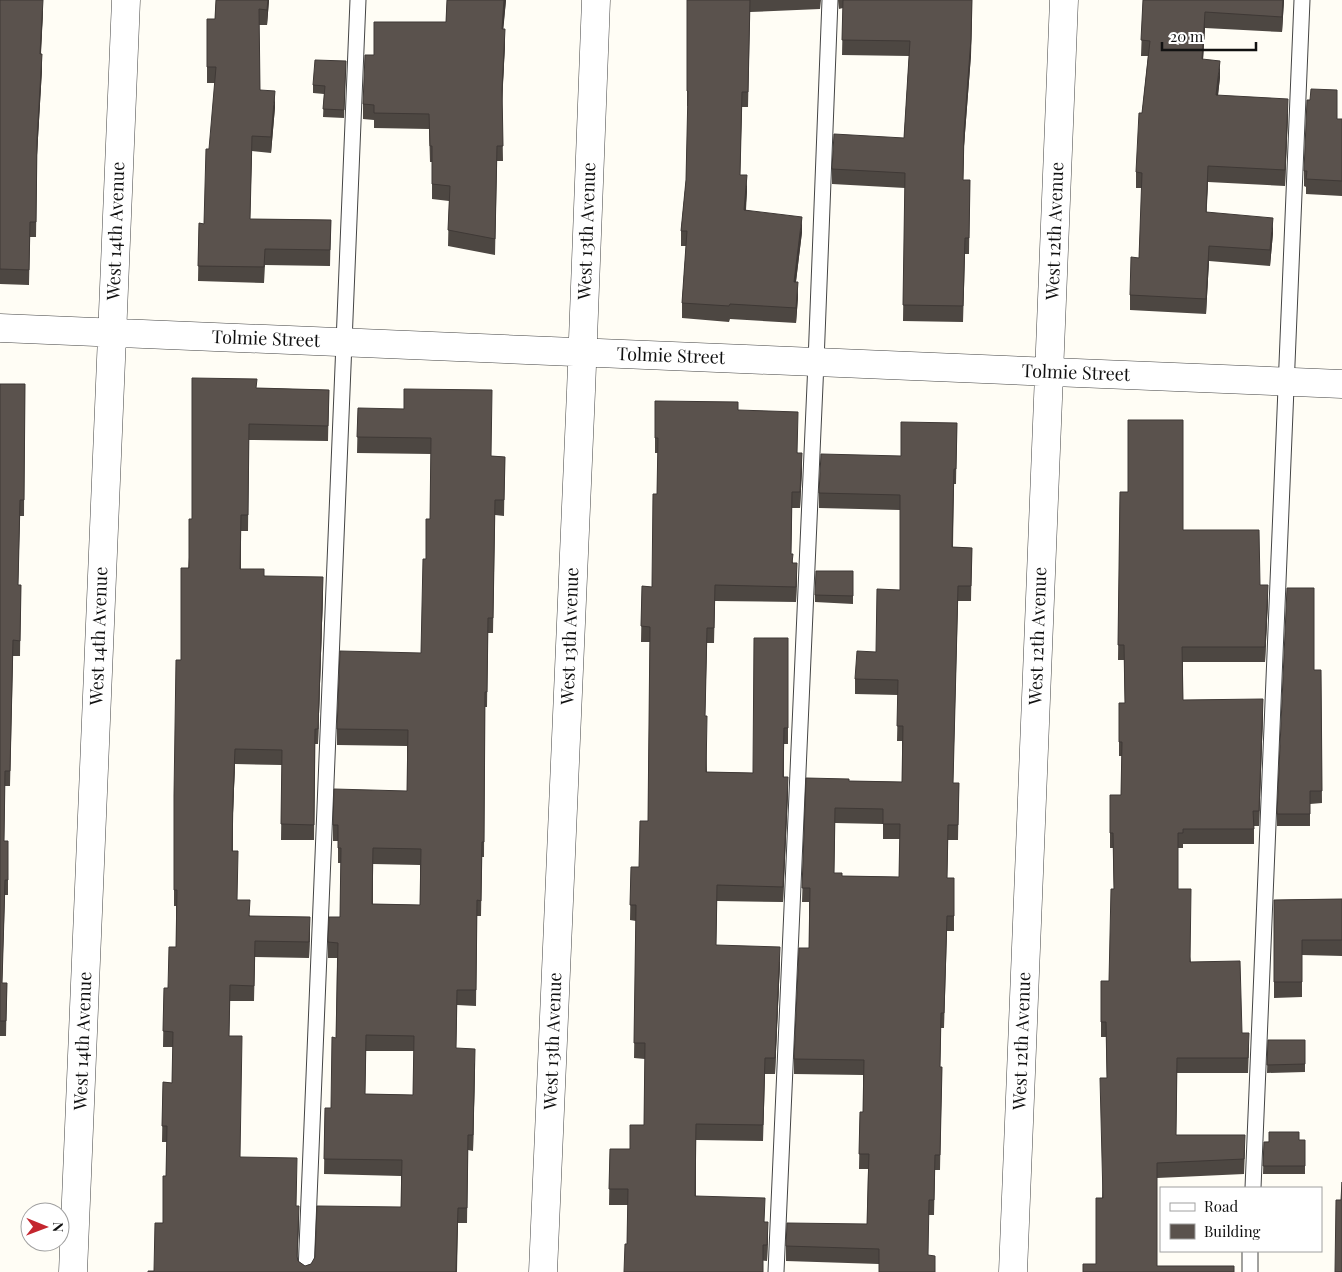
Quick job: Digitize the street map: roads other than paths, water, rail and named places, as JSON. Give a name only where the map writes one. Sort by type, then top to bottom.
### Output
[{"type":"street","name":"West 14th Avenue","points":[[73,1272],[126,0]]},
{"type":"street","name":"West 13th Avenue","points":[[543,1272],[596,0]]},
{"type":"street","name":"West 12th Avenue","points":[[1013,1272],[1064,0]]},
{"type":"street","name":"Tolmie Street","points":[[0,328],[1342,384]]},
{"type":"lane","points":[[306,1272],[358,0]]},
{"type":"lane","points":[[776,1272],[830,0]]},
{"type":"lane","points":[[1253,1187],[1302,0]]},
{"type":"lane","points":[[1250,1252],[1250,1272]]}]
